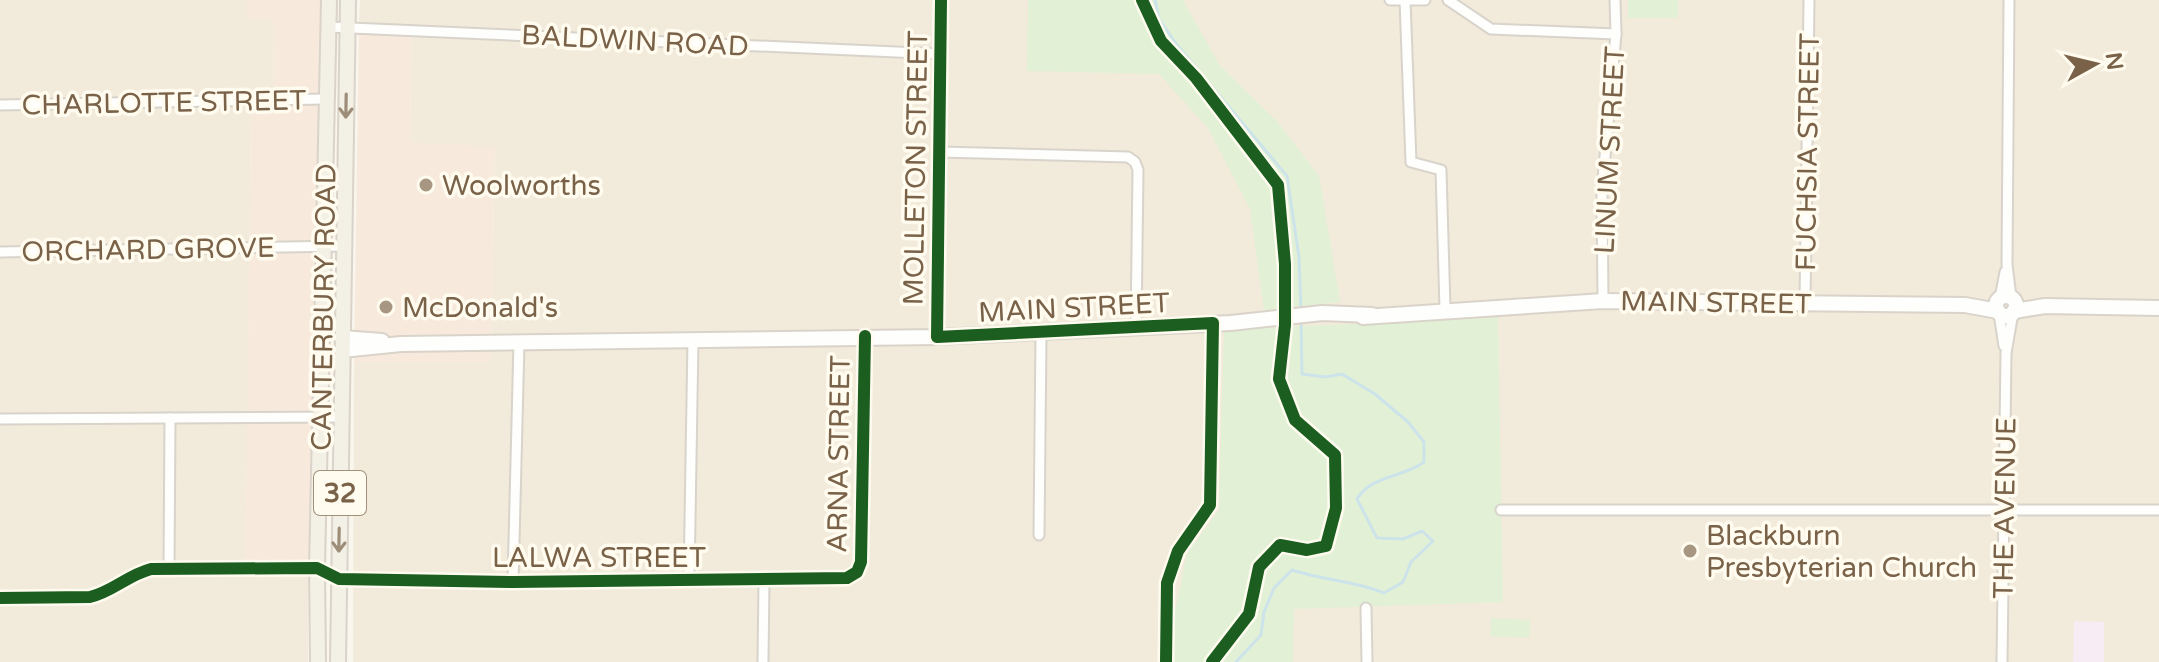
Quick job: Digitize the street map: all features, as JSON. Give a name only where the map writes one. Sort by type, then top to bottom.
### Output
[{"type":"main road","name":"CANTERBURY ROAD","points":[[318,662],[317,568],[329,0]]},
{"type":"main road","name":"CANTERBURY ROAD","points":[[338,662],[348,0]]},
{"type":"main road","points":[[323,344],[342,344]]},
{"type":"street","name":"MOLLETON STREET","points":[[937,337],[941,0]]},
{"type":"street","points":[[1390,0],[1425,0]]},
{"type":"street","points":[[1405,0],[1411,162],[1441,170],[1445,309]]},
{"type":"street","points":[[1448,0],[1491,29],[1616,34]]},
{"type":"street","name":"LINUM STREET","points":[[1603,301],[1602,190],[1616,34],[1615,0]]},
{"type":"street","name":"FUCHSIA STREET","points":[[1805,303],[1809,0]]},
{"type":"street","name":"THE AVENUE","points":[[2002,662],[2009,0]]},
{"type":"street","name":"BALDWIN ROAD","points":[[329,27],[941,54]]},
{"type":"street","name":"CHARLOTTE STREET","points":[[0,105],[327,99]]},
{"type":"street","points":[[940,152],[1128,157],[1135,162],[1138,170],[1136,328]]},
{"type":"street","name":"ORCHARD GROVE","points":[[0,252],[344,246]]},
{"type":"street","name":"MAIN STREET","points":[[342,344],[1041,334],[1603,301],[2159,308]]},
{"type":"street","points":[[1166,662],[1167,583],[1178,551],[1210,505],[1213,323]]},
{"type":"street","points":[[1039,535],[1041,334]]},
{"type":"street","name":"ARNA STREET","points":[[857,572],[861,562],[865,336]]},
{"type":"street","points":[[689,581],[693,339]]},
{"type":"street","points":[[513,582],[519,342]]},
{"type":"street","points":[[0,419],[341,417]]},
{"type":"street","points":[[169,569],[170,418]]},
{"type":"street","points":[[1501,510],[2159,510]]},
{"type":"street","points":[[0,598],[90,597],[104,594],[135,573],[151,569],[317,568],[339,579]]},
{"type":"street","name":"LALWA STREET","points":[[339,579],[513,582],[764,580],[847,578],[857,572]]},
{"type":"street","points":[[763,662],[764,580]]},
{"type":"street","points":[[1366,608],[1367,662]]},
{"type":"shaded area","points":[[0,0],[247,0],[248,20],[274,20],[273,111],[251,111],[246,578],[308,578],[308,662],[0,662]]},
{"type":"shaded area","points":[[247,0],[323,0],[308,578],[245,578],[251,111],[273,111],[274,20],[247,20]]},
{"type":"shaded area","points":[[360,0],[2159,0],[2159,662],[353,662],[354,362],[491,362],[495,148],[410,143],[412,25],[359,23]]},
{"type":"shaded area","points":[[359,23],[412,25],[410,142],[495,147],[491,362],[354,362]]},
{"type":"shaded area","points":[[2074,621],[2104,622],[2104,662],[2073,662]]},
{"type":"green space","points":[[1028,0],[1183,0],[1220,66],[1277,121],[1319,176],[1340,302],[1264,310],[1250,209],[1208,128],[1159,74],[1027,71]]},
{"type":"green space","points":[[1628,0],[1678,0],[1678,18],[1628,18]]},
{"type":"green space","points":[[1498,317],[1503,602],[1294,609],[1293,662],[1172,662],[1173,621],[1187,553],[1219,510],[1224,330]]},
{"type":"green space","points":[[1491,618],[1530,620],[1529,638],[1490,636]]},
{"type":"waterway","points":[[1155,0],[1159,19],[1177,45],[1287,176],[1299,257],[1301,311]]},
{"type":"waterway","points":[[1236,662],[1261,635],[1264,612],[1274,588],[1292,570],[1384,593],[1403,582],[1411,562],[1433,541],[1422,531],[1403,539],[1377,538],[1357,499],[1370,485],[1424,462],[1424,442],[1408,422],[1375,394],[1342,374],[1326,377],[1302,374],[1301,319]]},
{"type":"cycle path","points":[[941,0],[937,337],[1213,323],[1210,505],[1178,551],[1167,583],[1166,662]]},
{"type":"cycle path","points":[[1142,0],[1161,41],[1196,78],[1278,185],[1285,264],[1285,325],[1279,379],[1295,420],[1335,455],[1336,508],[1326,546],[1307,550],[1280,545],[1259,567],[1249,614],[1212,662]]},
{"type":"cycle path","points":[[0,598],[90,597],[151,569],[317,568],[339,579],[513,582],[847,578],[857,572],[861,562],[865,336]]},
{"type":"place","name":"Woolworths","points":[[426,185]]},
{"type":"place","name":"McDonald's","points":[[386,307]]},
{"type":"place","name":"Blackburn Presbyterian Church","points":[[1690,551]]}]
